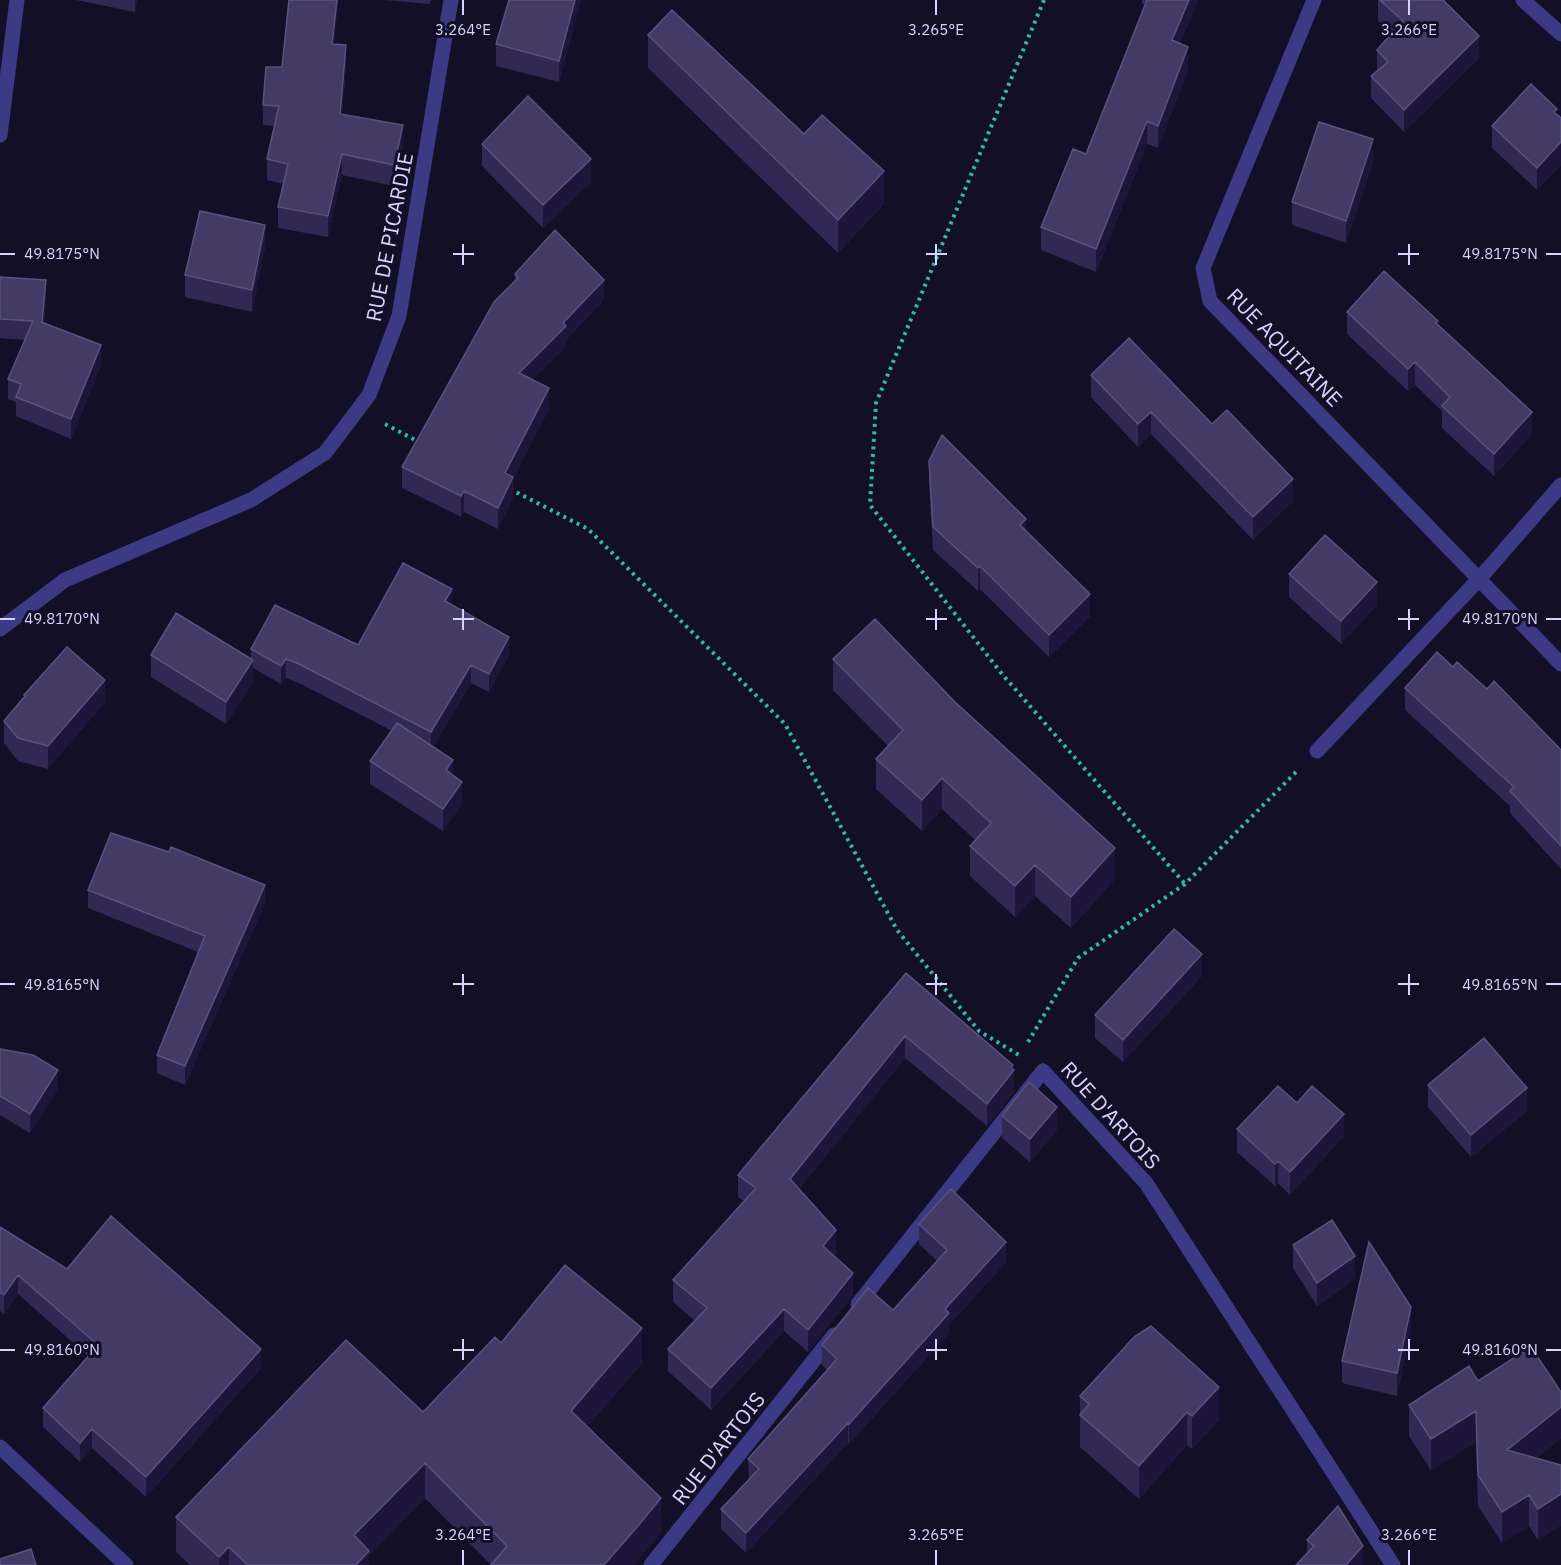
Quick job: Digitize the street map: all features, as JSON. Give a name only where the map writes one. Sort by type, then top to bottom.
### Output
[{"type":"street","points":[[0,135],[7,27],[16,0]]},
{"type":"street","name":"RUE DE PICARDIE","points":[[0,629],[65,580],[251,500],[326,453],[369,395],[399,316],[451,0]]},
{"type":"street","name":"RUE AQUITAINE","points":[[1314,0],[1203,268],[1210,301],[1561,664]]},
{"type":"street","points":[[1523,0],[1561,34]]},
{"type":"street","points":[[1317,751],[1480,578],[1561,485]]},
{"type":"street","name":"RUE D'ARTOIS","points":[[651,1565],[1043,1071],[1146,1183],[1393,1565]]},
{"type":"street","points":[[0,1447],[126,1565]]},
{"type":"path","points":[[1044,0],[876,403],[870,504],[1002,674],[1185,884]]},
{"type":"path","points":[[358,410],[431,448]]},
{"type":"path","points":[[504,486],[588,529],[785,724],[897,930],[979,1031],[1043,1071]]},
{"type":"path","points":[[1020,1056],[1078,958],[1185,884],[1317,751]]},
{"type":"building","points":[[289,0],[337,0],[332,44],[346,45],[340,114],[403,125],[394,165],[342,154],[328,216],[278,207],[288,164],[267,159],[279,106],[263,105],[266,67],[282,67]]},
{"type":"building","points":[[509,0],[575,0],[559,61],[496,44]]},
{"type":"building","points":[[1147,0],[1189,0],[1172,40],[1188,47],[1158,126],[1147,121],[1096,249],[1041,227],[1073,149],[1086,154]]},
{"type":"building","points":[[1380,0],[1443,0],[1479,36],[1404,110],[1371,76],[1388,62],[1377,50],[1403,21]]},
{"type":"building","points":[[672,10],[804,134],[822,115],[884,171],[838,220],[648,35]]},
{"type":"building","points":[[1531,84],[1557,109],[1554,112],[1561,118],[1561,142],[1537,168],[1492,126]]},
{"type":"building","points":[[528,96],[591,159],[543,205],[482,144]]},
{"type":"building","points":[[1319,122],[1373,139],[1346,221],[1292,202]]},
{"type":"building","points":[[200,211],[265,225],[252,290],[185,275]]},
{"type":"building","points":[[555,230],[604,280],[563,323],[566,326],[519,373],[549,388],[505,473],[513,477],[498,508],[464,491],[461,496],[402,467],[494,302],[518,278],[515,274]]},
{"type":"building","points":[[1384,271],[1532,412],[1494,454],[1442,406],[1450,397],[1415,362],[1408,369],[1347,312]]},
{"type":"building","points":[[0,277],[46,280],[41,322],[101,345],[71,419],[16,397],[21,384],[8,379],[33,321],[0,319]]},
{"type":"building","points":[[1129,338],[1212,424],[1227,410],[1293,479],[1253,517],[1151,412],[1138,424],[1091,375]]},
{"type":"building","points":[[942,435],[1026,519],[1020,525],[1090,594],[1049,635],[980,566],[978,568],[933,527],[929,461]]},
{"type":"building","points":[[1325,535],[1377,582],[1341,621],[1289,574]]},
{"type":"building","points":[[403,563],[452,589],[445,601],[509,637],[489,674],[471,665],[431,732],[299,664],[286,659],[281,666],[251,649],[275,605],[358,645]]},
{"type":"building","points":[[176,613],[253,660],[226,702],[151,655]]},
{"type":"building","points":[[875,619],[955,702],[1115,848],[1071,897],[1035,865],[1015,886],[970,846],[991,823],[942,778],[922,800],[876,759],[903,730],[833,659]]},
{"type":"building","points":[[67,647],[105,680],[48,746],[18,738],[4,721]]},
{"type":"building","points":[[1437,652],[1453,667],[1457,662],[1487,689],[1494,681],[1561,750],[1561,846],[1510,791],[1514,787],[1405,688]]},
{"type":"building","points":[[397,723],[453,760],[446,770],[462,782],[443,809],[370,761]]},
{"type":"building","points":[[111,833],[169,852],[171,847],[265,885],[185,1066],[157,1055],[205,936],[88,890]]},
{"type":"building","points":[[1174,929],[1202,954],[1123,1040],[1095,1015]]},
{"type":"building","points":[[906,973],[1013,1065],[1011,1067],[1014,1070],[987,1104],[905,1036],[790,1179],[836,1230],[823,1246],[853,1273],[808,1330],[784,1309],[711,1388],[668,1349],[707,1308],[673,1280],[756,1188],[738,1175]]},
{"type":"building","points":[[1484,1038],[1527,1088],[1471,1135],[1428,1085]]},
{"type":"building","points":[[0,1049],[33,1055],[58,1070],[30,1114],[0,1096]]},
{"type":"building","points":[[1029,1082],[1057,1107],[1030,1139],[1002,1116]]},
{"type":"building","points":[[1278,1086],[1297,1103],[1312,1086],[1344,1114],[1290,1172],[1278,1161],[1275,1164],[1237,1129]]},
{"type":"building","points":[[951,1189],[1006,1242],[945,1309],[949,1313],[746,1533],[721,1509],[759,1469],[748,1459],[837,1359],[822,1345],[868,1288],[893,1310],[947,1250],[919,1224]]},
{"type":"building","points":[[111,1216],[261,1349],[146,1477],[92,1429],[80,1443],[43,1408],[98,1345],[18,1275],[4,1295],[0,1292],[0,1227],[67,1269]]},
{"type":"building","points":[[1332,1220],[1355,1256],[1317,1283],[1293,1245]]},
{"type":"building","points":[[1369,1242],[1411,1307],[1397,1373],[1342,1361]]},
{"type":"building","points":[[565,1265],[642,1328],[571,1411],[661,1498],[604,1565],[491,1565],[507,1546],[425,1463],[354,1535],[369,1551],[356,1565],[248,1565],[229,1547],[219,1557],[176,1517],[346,1340],[423,1412],[495,1337],[501,1343]]},
{"type":"building","points":[[1151,1326],[1219,1387],[1192,1416],[1187,1412],[1139,1466],[1080,1415],[1089,1404],[1080,1396],[1134,1337]]},
{"type":"building","points":[[1531,1347],[1561,1392],[1561,1407],[1507,1450],[1561,1465],[1561,1494],[1538,1509],[1529,1495],[1502,1512],[1478,1475],[1476,1411],[1431,1439],[1409,1405],[1469,1366],[1478,1381]]},
{"type":"building","points":[[1338,1506],[1363,1546],[1346,1565],[1296,1565],[1314,1546],[1307,1540]]},
{"type":"building","points":[[31,1549],[36,1565],[0,1565],[0,1559]]}]
